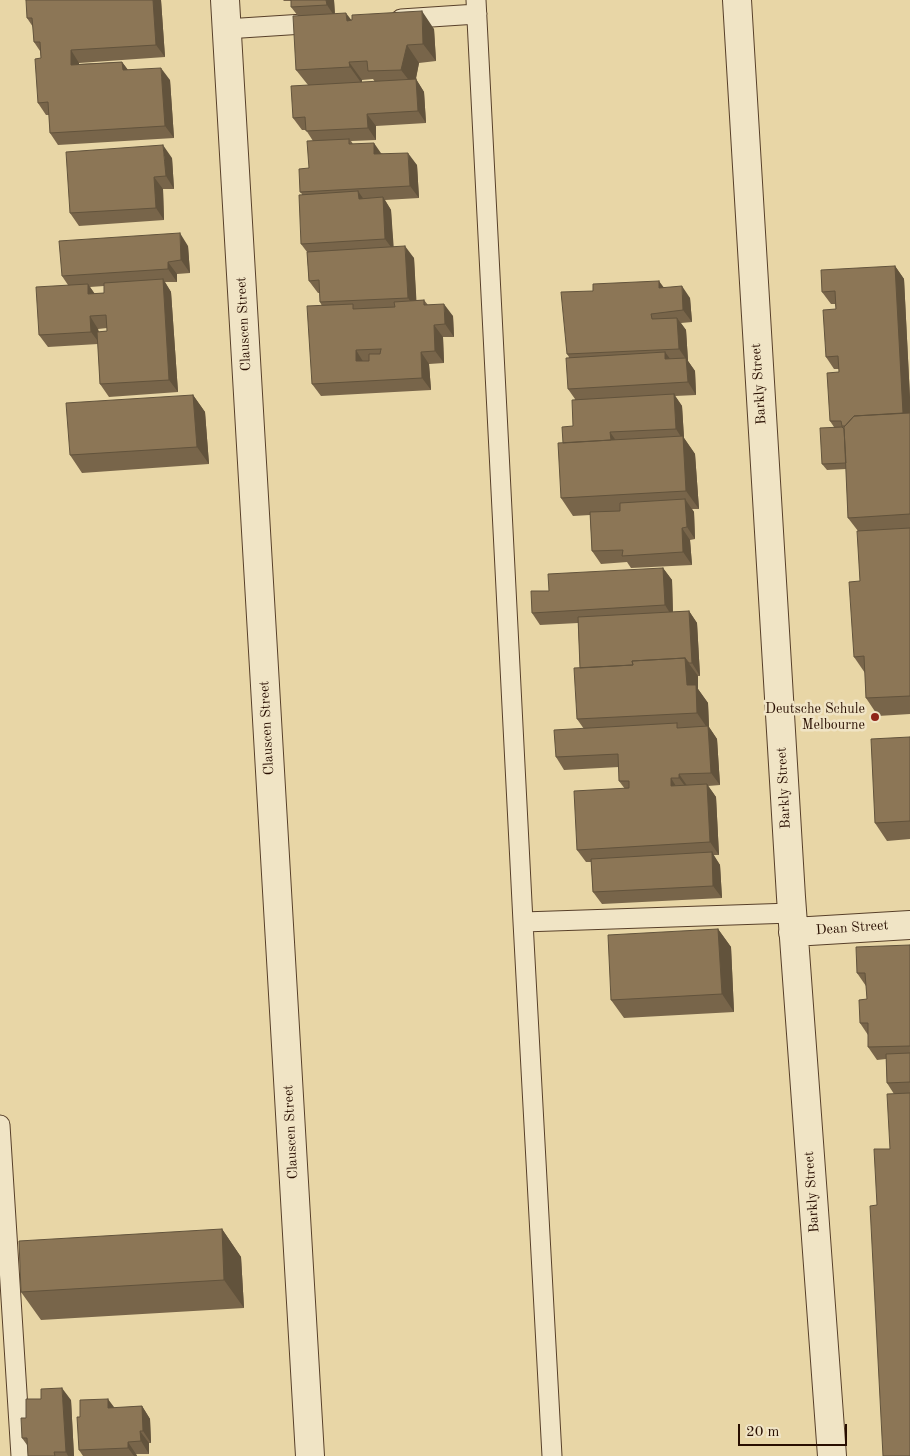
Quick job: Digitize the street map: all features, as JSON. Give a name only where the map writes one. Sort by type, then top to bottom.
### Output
[{"type":"street","name":"Clauscen Street","points":[[225,0],[310,1456]]},
{"type":"street","name":"Barkly Street","points":[[737,0],[793,923],[832,1456]]},
{"type":"street","name":"Dean Street","points":[[793,923],[910,925]]},
{"type":"lane","points":[[379,20],[477,7],[552,1456]]},
{"type":"lane","points":[[226,29],[340,22]]},
{"type":"lane","points":[[523,922],[793,923]]},
{"type":"lane","points":[[0,1125],[21,1456]]},
{"type":"building","points":[[26,0],[153,0],[156,45],[71,50],[71,65],[122,62],[123,70],[161,68],[165,126],[50,133],[48,102],[38,103],[35,59],[41,58],[40,42],[34,42],[32,18],[27,18]]},
{"type":"building","points":[[291,0],[326,0],[327,5],[291,7]]},
{"type":"building","points":[[422,11],[423,44],[407,45],[401,70],[368,71],[367,61],[349,62],[350,67],[296,70],[293,16],[346,13],[347,21],[352,20],[352,15]]},
{"type":"building","points":[[416,79],[418,111],[367,114],[368,128],[306,131],[305,117],[293,118],[291,86]]},
{"type":"building","points":[[349,139],[349,144],[374,143],[374,154],[408,153],[410,186],[300,192],[299,169],[309,168],[307,141]]},
{"type":"building","points":[[163,145],[166,176],[154,177],[156,208],[70,213],[66,152]]},
{"type":"building","points":[[358,191],[359,199],[383,197],[385,239],[301,244],[299,195]]},
{"type":"building","points":[[180,233],[181,260],[168,262],[168,269],[62,276],[59,241]]},
{"type":"building","points":[[405,246],[408,298],[320,302],[319,280],[309,281],[307,252]]},
{"type":"building","points":[[895,266],[903,413],[854,416],[845,426],[842,426],[841,421],[830,421],[827,373],[839,372],[838,356],[826,357],[823,310],[836,309],[835,291],[822,292],[821,270]]},
{"type":"building","points":[[163,279],[169,380],[100,384],[97,332],[107,331],[106,315],[90,316],[91,332],[39,335],[36,287],[88,284],[88,294],[104,293],[104,283]]},
{"type":"building","points":[[659,281],[659,288],[682,286],[683,310],[651,314],[652,319],[677,318],[679,349],[567,354],[561,292],[593,291],[593,284]]},
{"type":"building","points":[[424,300],[424,305],[444,304],[445,324],[434,325],[435,351],[421,352],[422,378],[312,384],[307,306],[353,304],[353,309],[395,307],[394,302]],"holes":[[[381,349],[380,354],[369,354],[369,361],[356,361],[356,350]]]},
{"type":"building","points":[[665,352],[665,359],[686,358],[688,382],[568,389],[566,358]]},
{"type":"building","points":[[674,394],[676,429],[610,432],[611,440],[563,443],[562,427],[573,426],[572,400]]},
{"type":"building","points":[[193,395],[197,447],[70,455],[66,403]]},
{"type":"building","points":[[910,413],[910,514],[848,518],[844,427],[854,416]]},
{"type":"building","points":[[842,427],[844,429],[846,463],[822,464],[820,428]]},
{"type":"building","points":[[683,436],[686,491],[561,498],[558,443]]},
{"type":"building","points":[[685,499],[687,527],[682,528],[683,552],[622,556],[623,550],[592,551],[590,512],[620,511],[620,503]]},
{"type":"building","points":[[910,528],[910,696],[866,698],[864,656],[854,657],[849,582],[860,581],[857,531]]},
{"type":"building","points":[[663,568],[665,605],[532,613],[531,591],[549,591],[548,574]]},
{"type":"building","points":[[689,611],[692,663],[689,663],[685,658],[632,661],[633,665],[580,668],[578,617]]},
{"type":"building","points":[[685,658],[687,685],[696,685],[697,713],[577,719],[574,668],[633,665],[632,661]]},
{"type":"building","points":[[677,723],[677,728],[708,726],[711,773],[679,774],[679,778],[671,778],[671,786],[707,784],[710,842],[577,850],[574,791],[629,788],[629,781],[619,781],[618,754],[556,757],[554,730]]},
{"type":"building","points":[[910,737],[910,821],[875,823],[871,739]]},
{"type":"building","points":[[712,852],[713,886],[593,892],[591,859]]},
{"type":"building","points":[[718,929],[722,994],[611,1000],[608,935]]},
{"type":"building","points":[[910,945],[910,1046],[868,1047],[868,1023],[860,1023],[859,1000],[867,999],[865,973],[857,973],[856,947]]},
{"type":"building","points":[[910,1053],[910,1082],[887,1083],[886,1054]]},
{"type":"building","points":[[910,1093],[910,1456],[883,1456],[870,1206],[877,1205],[874,1149],[890,1149],[887,1094]]},
{"type":"building","points":[[222,1229],[224,1280],[21,1292],[19,1241]]},
{"type":"building","points":[[62,1388],[66,1452],[54,1452],[55,1456],[28,1456],[27,1438],[22,1438],[21,1418],[26,1418],[26,1399],[41,1399],[41,1389]]},
{"type":"building","points":[[108,1399],[108,1408],[142,1406],[143,1431],[140,1431],[141,1441],[128,1442],[128,1448],[79,1450],[77,1417],[80,1417],[80,1400]]},
{"type":"place","name":"Deutsche Schule Melbourne","points":[[875,717]]}]
